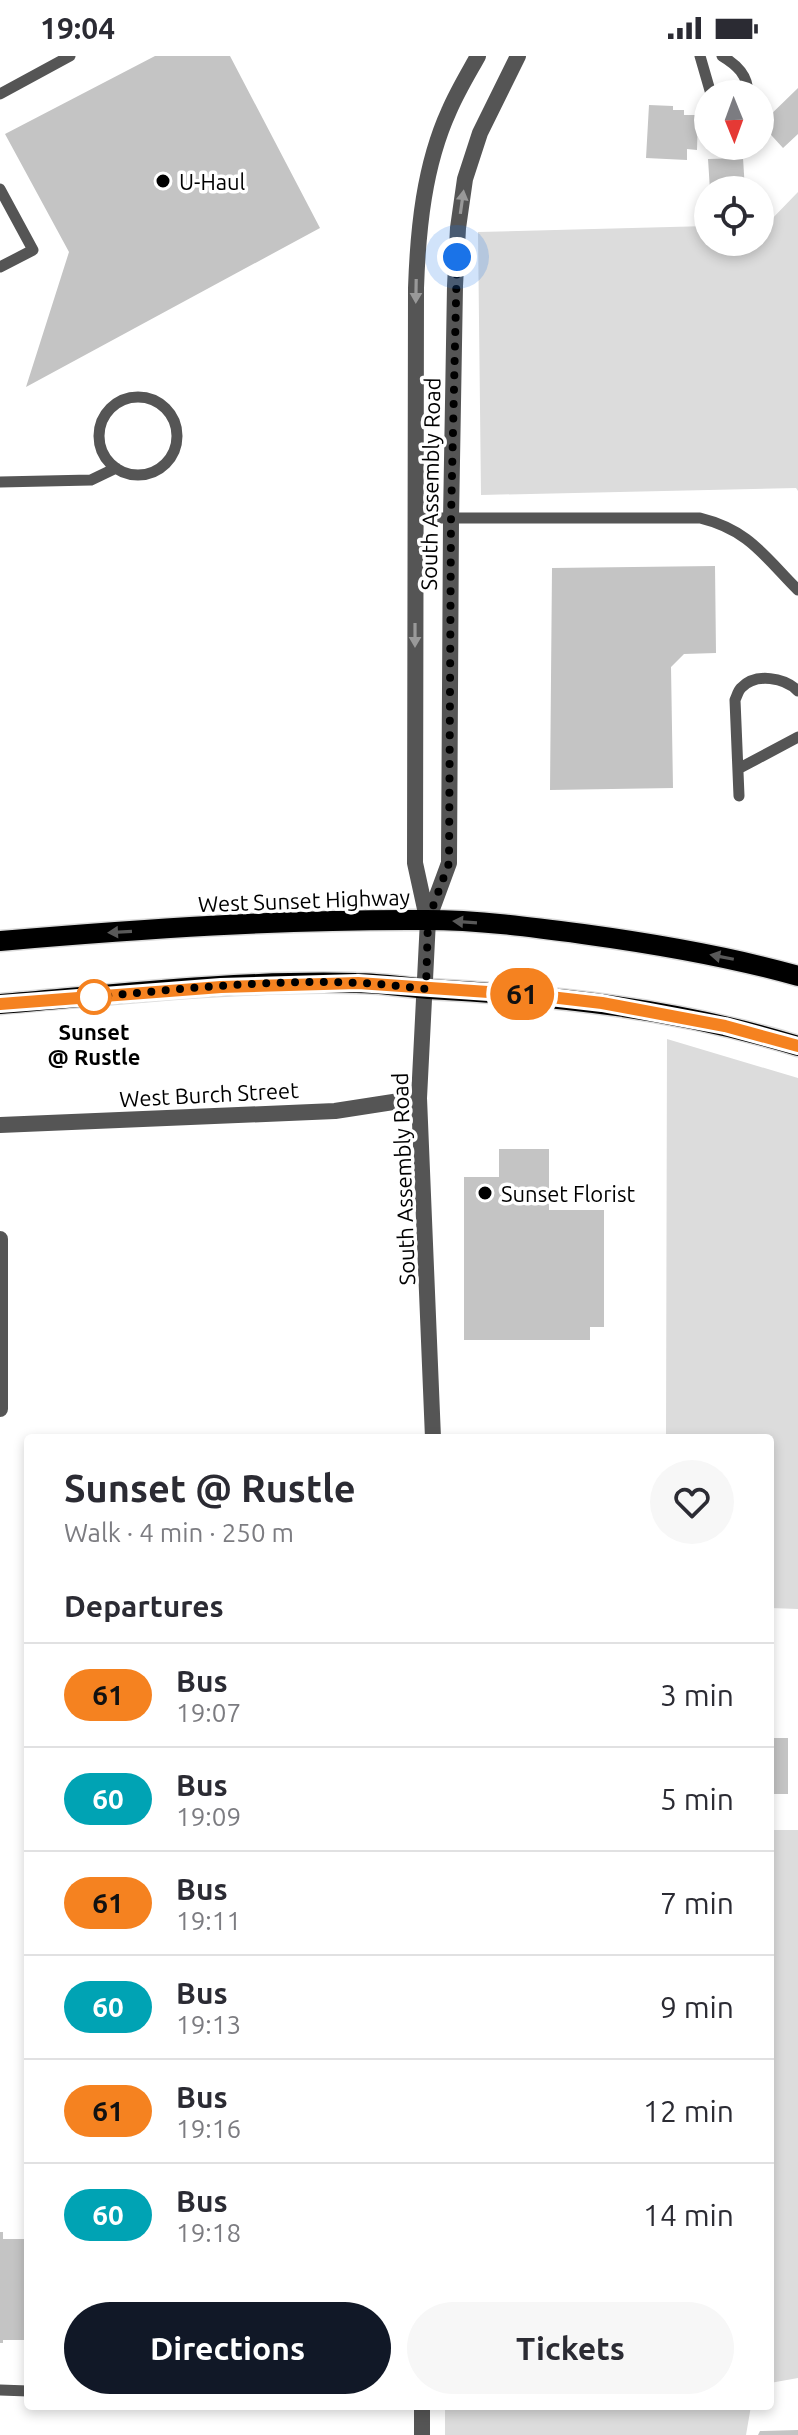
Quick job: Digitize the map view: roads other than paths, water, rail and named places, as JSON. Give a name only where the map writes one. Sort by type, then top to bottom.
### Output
[{"type":"main road","name":"West Sunset Highway","points":[[0,941],[267,924],[428,920],[528,927],[642,942],[753,963],[798,976]]},
{"type":"main road","points":[[0,1004],[221,987],[358,983],[602,1003],[712,1023],[798,1046]]},
{"type":"street","name":"South Assembly Road","points":[[433,1434],[419,1098],[428,920],[415,863],[418,225],[448,113],[478,56]]},
{"type":"street","name":"South Assembly Road","points":[[428,920],[449,863],[455,286],[465,179],[480,133],[518,56]]},
{"type":"street","name":"West Burch Street","points":[[0,1125],[335,1111],[419,1098]]},
{"type":"street","points":[[0,1239],[0,1409]]},
{"type":"street","points":[[422,2410],[422,2435]]},
{"type":"lane","points":[[0,94],[70,56]]},
{"type":"lane","points":[[700,56],[707,80]]},
{"type":"lane","points":[[722,56],[741,70],[746,80]]},
{"type":"lane","points":[[0,189],[33,250],[0,267]]},
{"type":"lane","points":[[0,482],[91,480],[116,468],[140,474],[152,471],[171,456],[176,444],[176,432],[166,409],[157,402],[131,397],[108,410],[99,434],[101,448],[116,468]]},
{"type":"lane","points":[[415,518],[700,518],[741,533],[798,590]]},
{"type":"lane","points":[[739,796],[735,700],[741,688],[752,681],[779,679],[798,691]]},
{"type":"lane","points":[[738,769],[798,737]]},
{"type":"lane","points":[[0,2390],[24,2391]]},
{"type":"place","name":"U-Haul","points":[[163,181]]},
{"type":"place","name":"Sunset @ Rustle","points":[[94,997]]},
{"type":"place","name":"Sunset Florist","points":[[485,1193]]}]
